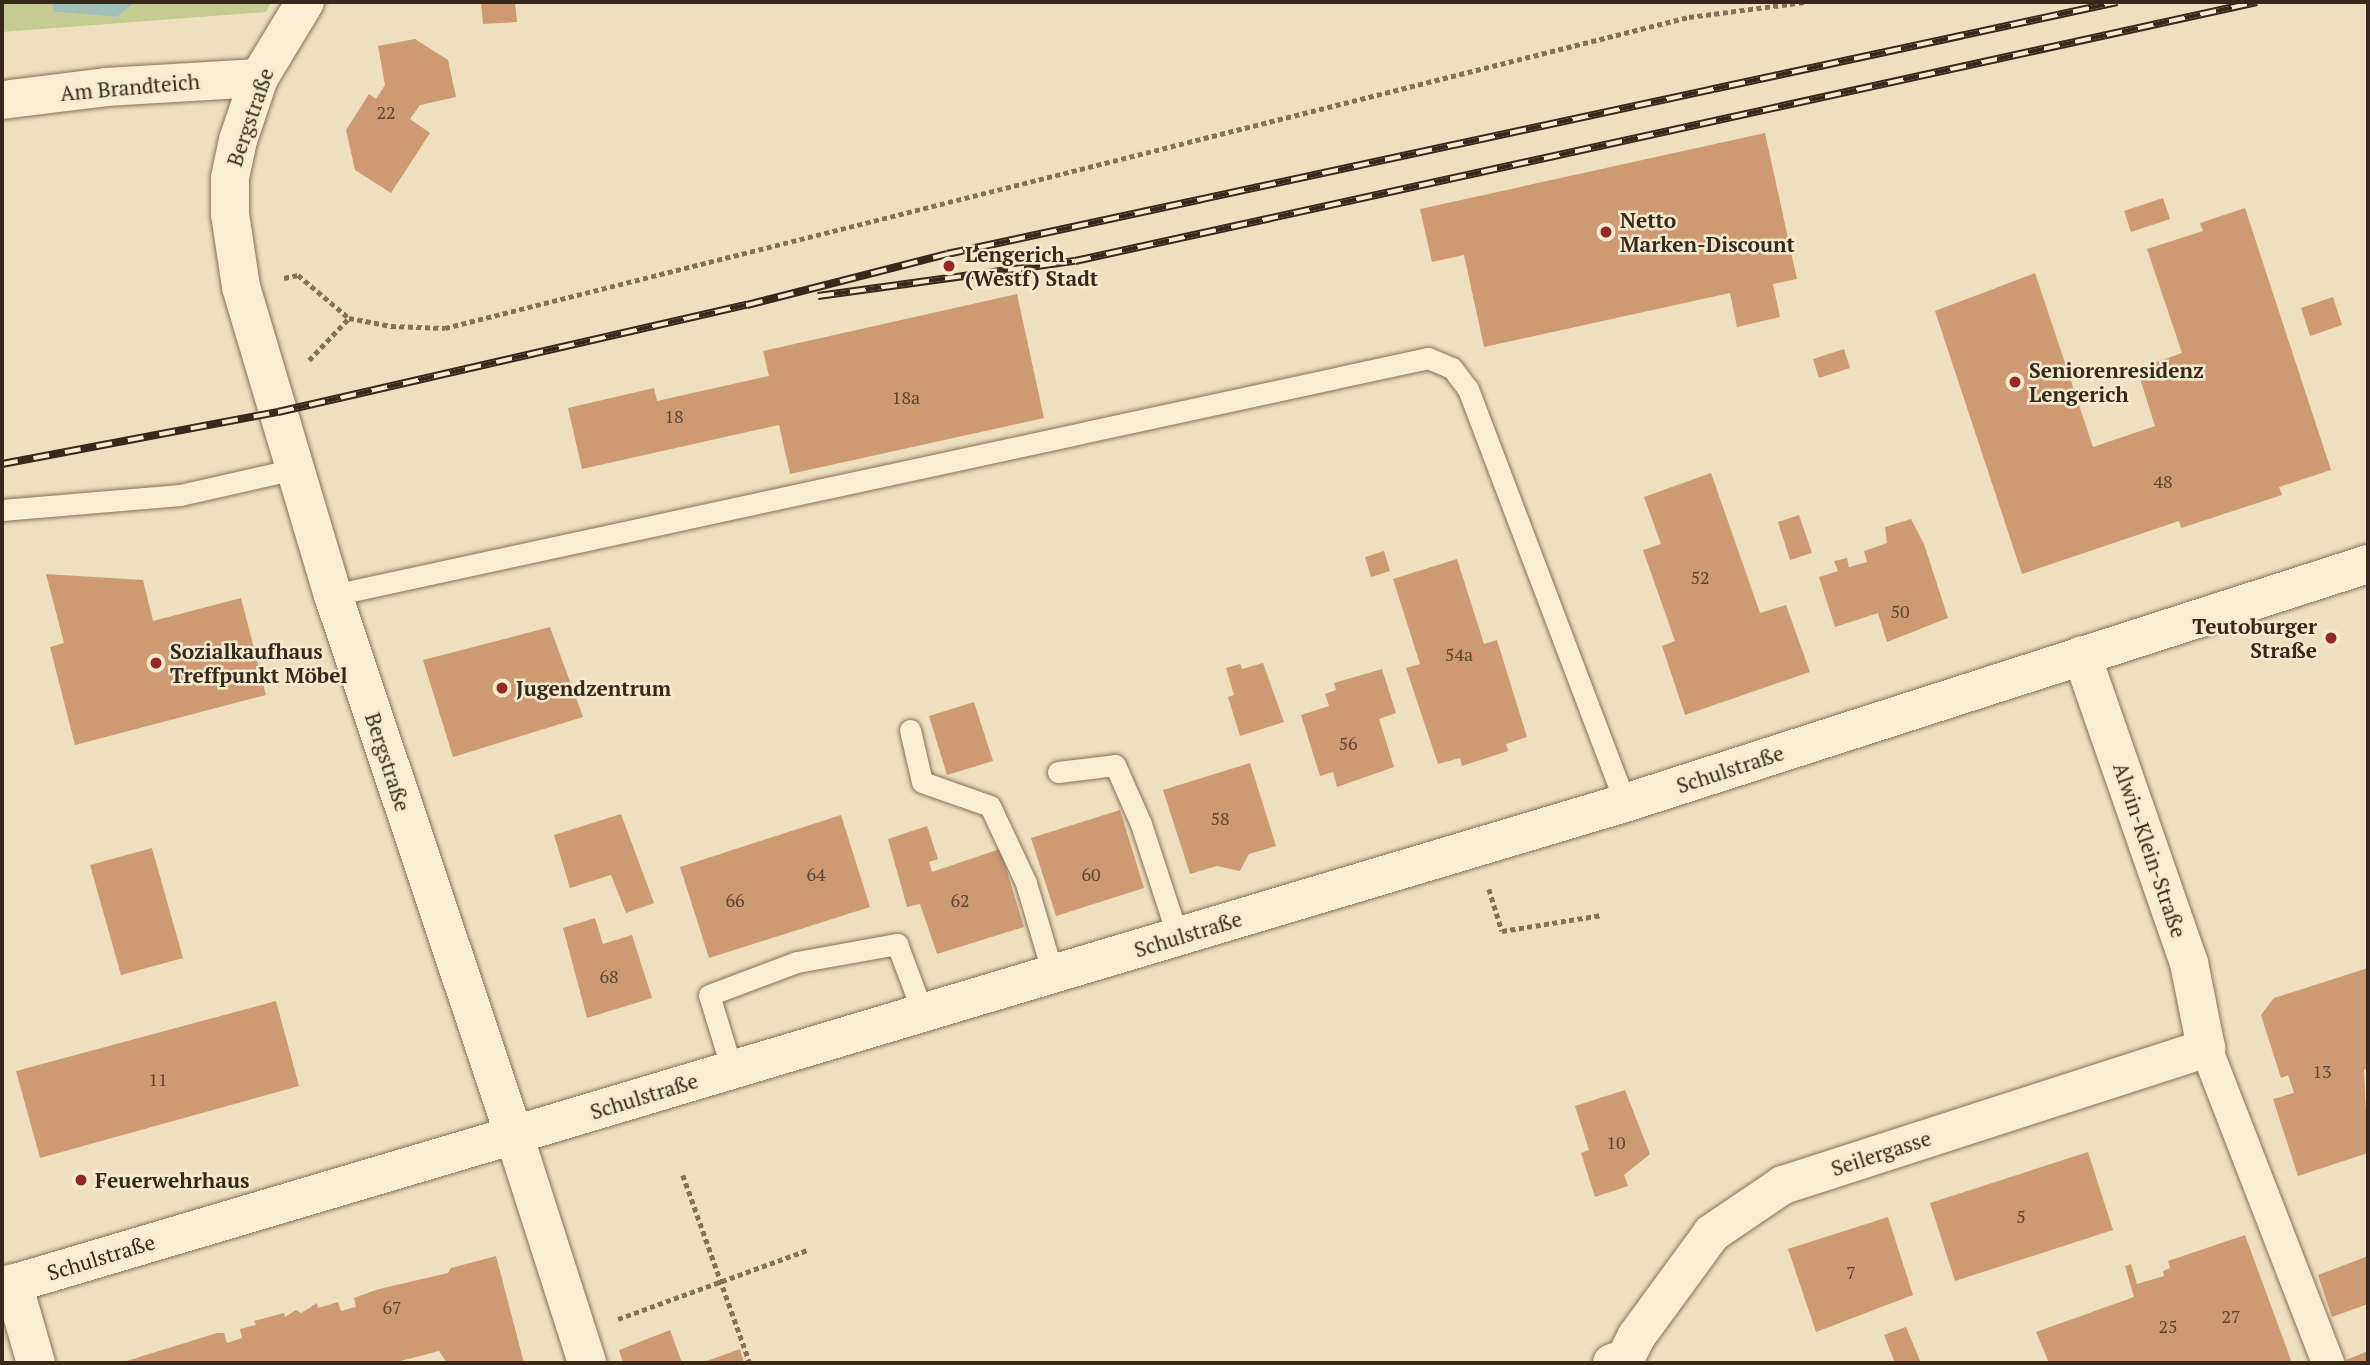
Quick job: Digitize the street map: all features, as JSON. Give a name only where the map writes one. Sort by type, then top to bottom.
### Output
[{"type":"main road","name":"Bergstraße","points":[[305,2],[259,78],[230,178],[241,287],[333,595],[514,1135],[582,1348]]},
{"type":"main road","name":"Am Brandteich","points":[[2,100],[106,87],[259,78]]},
{"type":"main road","name":"Schulstraße","points":[[7,1285],[1625,803],[2368,564]]},
{"type":"main road","name":"Alwin-Klein-Straße","points":[[2082,655],[2189,963],[2206,1048]]},
{"type":"main road","name":"Seilergasse","points":[[1621,1362],[1636,1337],[1712,1233],[1783,1185],[2206,1048]]},
{"type":"main road","points":[[7,1285],[36,1363]]},
{"type":"street","points":[[2206,1048],[2328,1363]]},
{"type":"lane","points":[[333,595],[1429,358],[1452,368],[1468,389],[1625,803]]},
{"type":"lane","points":[[2,510],[180,495],[295,469]]},
{"type":"lane","points":[[910,730],[922,782],[990,806],[1026,883],[1053,974]]},
{"type":"lane","points":[[1058,772],[1115,765],[1141,824],[1178,937]]},
{"type":"lane","points":[[732,1070],[709,995],[797,962],[897,944],[923,1013]]},
{"type":"path","points":[[241,287],[299,275],[349,318],[391,326],[445,328],[1689,17],[1804,2]]},
{"type":"path","points":[[268,374],[312,359],[349,318]]},
{"type":"path","points":[[1476,847],[1502,931],[1602,915]]},
{"type":"path","points":[[683,1175],[750,1363]]},
{"type":"path","points":[[582,1348],[721,1282],[808,1250]]},
{"type":"green space","points":[[2,2],[51,2],[54,12],[117,17],[136,2],[271,2],[266,12],[2,32]]},
{"type":"water","points":[[51,2],[136,2],[117,17],[54,12]]},
{"type":"building","points":[[481,2],[515,2],[517,22],[483,24]]},
{"type":"building","points":[[415,39],[448,60],[456,97],[420,105],[410,119],[430,133],[391,193],[355,170],[346,130],[369,94],[376,99],[385,85],[378,46]]},
{"type":"building","name":"Netto Marken-Discount","points":[[1765,133],[1797,279],[1773,284],[1780,317],[1737,327],[1730,293],[1484,347],[1464,255],[1432,262],[1420,209]]},
{"type":"building","points":[[2163,198],[2170,219],[2131,232],[2124,211]]},
{"type":"building","name":"Seniorenresidenz Lengerich","points":[[2245,208],[2331,470],[2279,487],[2282,495],[2181,528],[2179,521],[2022,574],[1935,311],[2035,273],[2093,447],[2155,426],[2137,369],[2182,353],[2147,249],[2203,231],[2200,223]]},
{"type":"building","points":[[1017,294],[1044,418],[790,474],[779,425],[582,469],[568,408],[654,388],[657,401],[769,376],[763,351]]},
{"type":"building","points":[[2333,297],[2342,325],[2310,336],[2301,308]]},
{"type":"building","points":[[1844,349],[1850,368],[1819,378],[1813,359]]},
{"type":"building","points":[[1711,473],[1760,613],[1786,605],[1810,672],[1685,715],[1662,646],[1675,641],[1643,550],[1661,544],[1644,497]]},
{"type":"building","points":[[1799,515],[1812,553],[1790,560],[1778,522]]},
{"type":"building","points":[[1911,519],[1924,544],[1948,618],[1887,642],[1878,613],[1835,627],[1819,577],[1838,571],[1834,561],[1847,558],[1849,567],[1867,562],[1864,551],[1887,543],[1885,527]]},
{"type":"building","points":[[1384,551],[1390,571],[1371,577],[1365,557]]},
{"type":"building","points":[[1457,559],[1484,644],[1497,640],[1527,737],[1506,744],[1508,751],[1462,766],[1460,758],[1438,764],[1406,668],[1420,664],[1393,579]]},
{"type":"building","name":"Sozialkaufhaus Treffpunkt Möbel","points":[[46,574],[143,580],[153,621],[241,598],[266,695],[75,745],[50,647],[64,643]]},
{"type":"building","name":"Jugendzentrum","points":[[550,627],[583,717],[453,757],[423,660]]},
{"type":"building","points":[[1263,663],[1284,722],[1240,736],[1228,697],[1234,695],[1226,668],[1240,664],[1242,669]]},
{"type":"building","points":[[1382,669],[1396,713],[1379,719],[1394,767],[1337,787],[1333,772],[1320,776],[1301,715],[1329,706],[1325,694],[1336,690],[1334,683]]},
{"type":"building","points":[[974,702],[993,761],[947,775],[929,716]]},
{"type":"building","points":[[1250,763],[1276,846],[1249,854],[1240,871],[1217,866],[1190,874],[1163,790]]},
{"type":"building","points":[[1120,810],[1144,888],[1056,916],[1031,838]]},
{"type":"building","points":[[621,814],[654,903],[626,913],[611,875],[570,888],[554,835]]},
{"type":"building","points":[[841,815],[870,907],[709,958],[680,867]]},
{"type":"building","points":[[927,826],[938,859],[929,862],[932,872],[1000,849],[1024,927],[937,954],[920,904],[907,907],[888,839]]},
{"type":"building","points":[[152,848],[183,958],[121,975],[90,865]]},
{"type":"building","points":[[595,918],[603,944],[632,935],[652,998],[587,1018],[563,928]]},
{"type":"building","points":[[2368,968],[2368,1068],[2364,1070],[2368,1153],[2298,1176],[2273,1099],[2294,1093],[2288,1075],[2281,1078],[2261,1015],[2274,998]]},
{"type":"building","points":[[276,1001],[299,1086],[40,1158],[16,1071]]},
{"type":"building","points":[[1625,1090],[1650,1154],[1624,1175],[1628,1186],[1595,1197],[1581,1153],[1589,1150],[1575,1106]]},
{"type":"building","points":[[2088,1152],[2113,1230],[1955,1281],[1930,1203]]},
{"type":"building","points":[[1888,1217],[1913,1295],[1816,1332],[1788,1249]]},
{"type":"building","points":[[2245,1235],[2292,1363],[2049,1363],[2036,1332],[2134,1297],[2125,1266],[2131,1264],[2137,1284],[2164,1276],[2163,1271],[2170,1268],[2168,1261]]},
{"type":"building","points":[[496,1256],[524,1363],[447,1363],[439,1351],[393,1363],[120,1363],[217,1333],[224,1333],[227,1343],[242,1338],[240,1329],[256,1325],[254,1321],[284,1313],[285,1317],[296,1310],[301,1313],[317,1303],[318,1308],[338,1302],[341,1311],[356,1307],[354,1298],[379,1289],[448,1273],[451,1268]]},
{"type":"building","points":[[2368,1256],[2368,1304],[2332,1317],[2318,1275]]},
{"type":"building","points":[[1906,1327],[1921,1363],[1895,1363],[1884,1335]]},
{"type":"building","points":[[670,1330],[682,1363],[623,1363],[619,1350]]},
{"type":"building","points":[[740,1349],[744,1363],[701,1363]]},
{"type":"building","points":[[2368,1351],[2368,1363],[2348,1363],[2346,1360]]},
{"type":"railway","points":[[2,464],[278,412],[747,305],[947,254],[2117,2]]},
{"type":"railway","points":[[818,296],[1075,261],[2257,2]]},
{"type":"place","name":"Netto Marken-Discount","points":[[1606,232]]},
{"type":"place","name":"Lengerich (Westf) Stadt","points":[[949,266]]},
{"type":"place","name":"Seniorenresidenz Lengerich","points":[[2015,382]]},
{"type":"place","name":"Teutoburger Straße","points":[[2331,638]]},
{"type":"place","name":"Sozialkaufhaus Treffpunkt Möbel","points":[[156,663]]},
{"type":"place","name":"Jugendzentrum","points":[[502,688]]},
{"type":"place","name":"Feuerwehrhaus","points":[[81,1180]]}]
